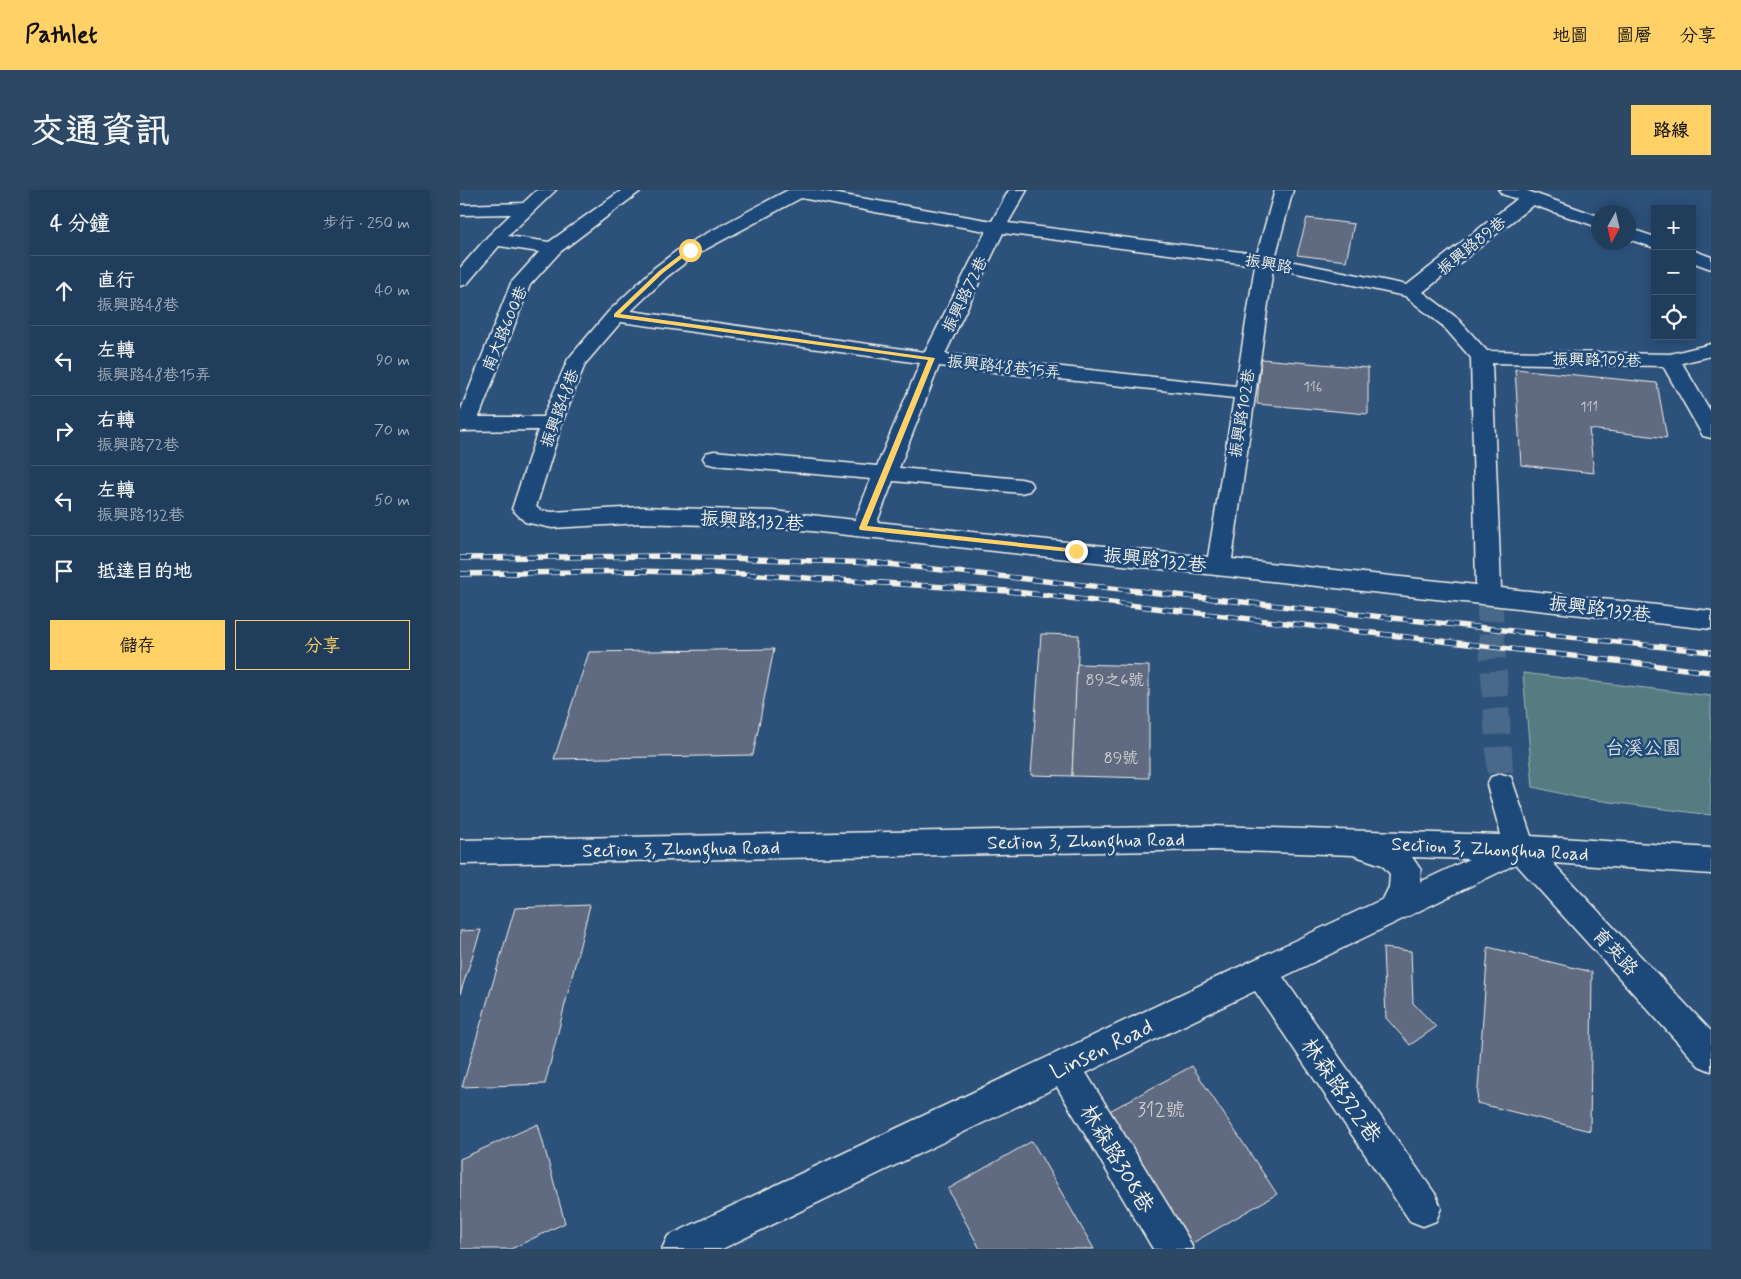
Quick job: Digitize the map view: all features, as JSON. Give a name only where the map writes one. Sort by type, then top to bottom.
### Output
[{"type":"street","points":[[460,280],[494,240],[547,190]]},
{"type":"street","name":"南大路600巷","points":[[551,423],[463,424],[521,283],[553,248],[632,190]]},
{"type":"street","name":"振興路72巷","points":[[863,528],[932,358],[997,227],[1018,190]]},
{"type":"street","name":"振興路102巷","points":[[1219,566],[1265,261],[1284,190]]},
{"type":"street","points":[[1508,190],[1591,220]]},
{"type":"street","name":"振興路","points":[[798,191],[891,210],[997,227],[1265,261],[1412,292],[1450,322],[1481,357]]},
{"type":"street","name":"振興路48巷","points":[[529,496],[551,423],[575,362],[616,315],[661,272],[690,250],[798,191]]},
{"type":"street","name":"振興路89巷","points":[[1412,292],[1530,198]]},
{"type":"street","points":[[460,210],[527,208]]},
{"type":"street","points":[[1636,236],[1651,242]]},
{"type":"street","points":[[494,240],[553,248]]},
{"type":"street","points":[[1696,257],[1711,263]]},
{"type":"street","name":"振興路48巷15弄","points":[[616,315],[932,358],[1244,393]]},
{"type":"street","name":"振興路109巷","points":[[1481,357],[1670,360],[1711,350]]},
{"type":"street","points":[[1481,357],[1489,595]]},
{"type":"street","points":[[1670,360],[1711,431]]},
{"type":"street","points":[[714,458],[1021,486]]},
{"type":"street","name":"振興路132巷","points":[[529,496],[524,509],[533,517],[552,520],[641,516],[713,516],[774,519],[1489,595]]},
{"type":"street","name":"振興路139巷","points":[[1489,595],[1711,620]]},
{"type":"street","points":[[1501,785],[1520,848]]},
{"type":"street","name":"Section 3, Zhonghua Road","points":[[460,852],[1211,838],[1520,848],[1711,860]]},
{"type":"street","points":[[1344,842],[1392,856],[1406,870],[1404,887],[1394,908]]},
{"type":"street","name":"Linsen Road","points":[[681,1249],[1520,848]]},
{"type":"street","name":"育英路","points":[[1520,848],[1711,1055]]},
{"type":"street","name":"林森路322巷","points":[[1261,972],[1423,1208]]},
{"type":"street","name":"林森路308巷","points":[[1063,1066],[1174,1249]]},
{"type":"green space","name":"台溪公園","points":[[1523,673],[1711,696],[1711,815],[1580,798],[1533,787]]},
{"type":"building","points":[[1307,218],[1354,224],[1346,261],[1297,255]]},
{"type":"building","points":[[1261,359],[1368,368],[1368,414],[1257,404]]},
{"type":"building","points":[[1515,369],[1657,383],[1667,438],[1589,429],[1594,473],[1521,465]]},
{"type":"building","points":[[1041,634],[1079,635],[1072,776],[1031,775]]},
{"type":"building","points":[[774,649],[753,755],[554,759],[589,652]]},
{"type":"building","points":[[1077,664],[1149,666],[1149,778],[1072,776]]},
{"type":"building","points":[[590,905],[545,1084],[462,1087],[515,908]]},
{"type":"building","points":[[481,930],[460,994],[460,931]]},
{"type":"building","points":[[1488,947],[1592,972],[1590,1131],[1477,1103]]},
{"type":"building","points":[[1383,948],[1411,951],[1413,1003],[1436,1027],[1410,1045],[1386,1018]]},
{"type":"building","points":[[1192,1066],[1277,1194],[1184,1248],[1104,1114]]},
{"type":"building","points":[[538,1124],[565,1223],[511,1249],[460,1249],[460,1159]]},
{"type":"building","points":[[1032,1141],[1094,1249],[980,1249],[948,1189]]},
{"type":"tunnel","points":[[1489,595],[1501,785]]},
{"type":"railway","points":[[460,558],[668,556],[877,563],[1711,652]]},
{"type":"railway","points":[[460,574],[638,571],[743,574],[1007,591],[1711,672]]},
{"type":"route","points":[[690,250],[661,272],[616,315],[932,358],[863,528],[1076,551]]}]
